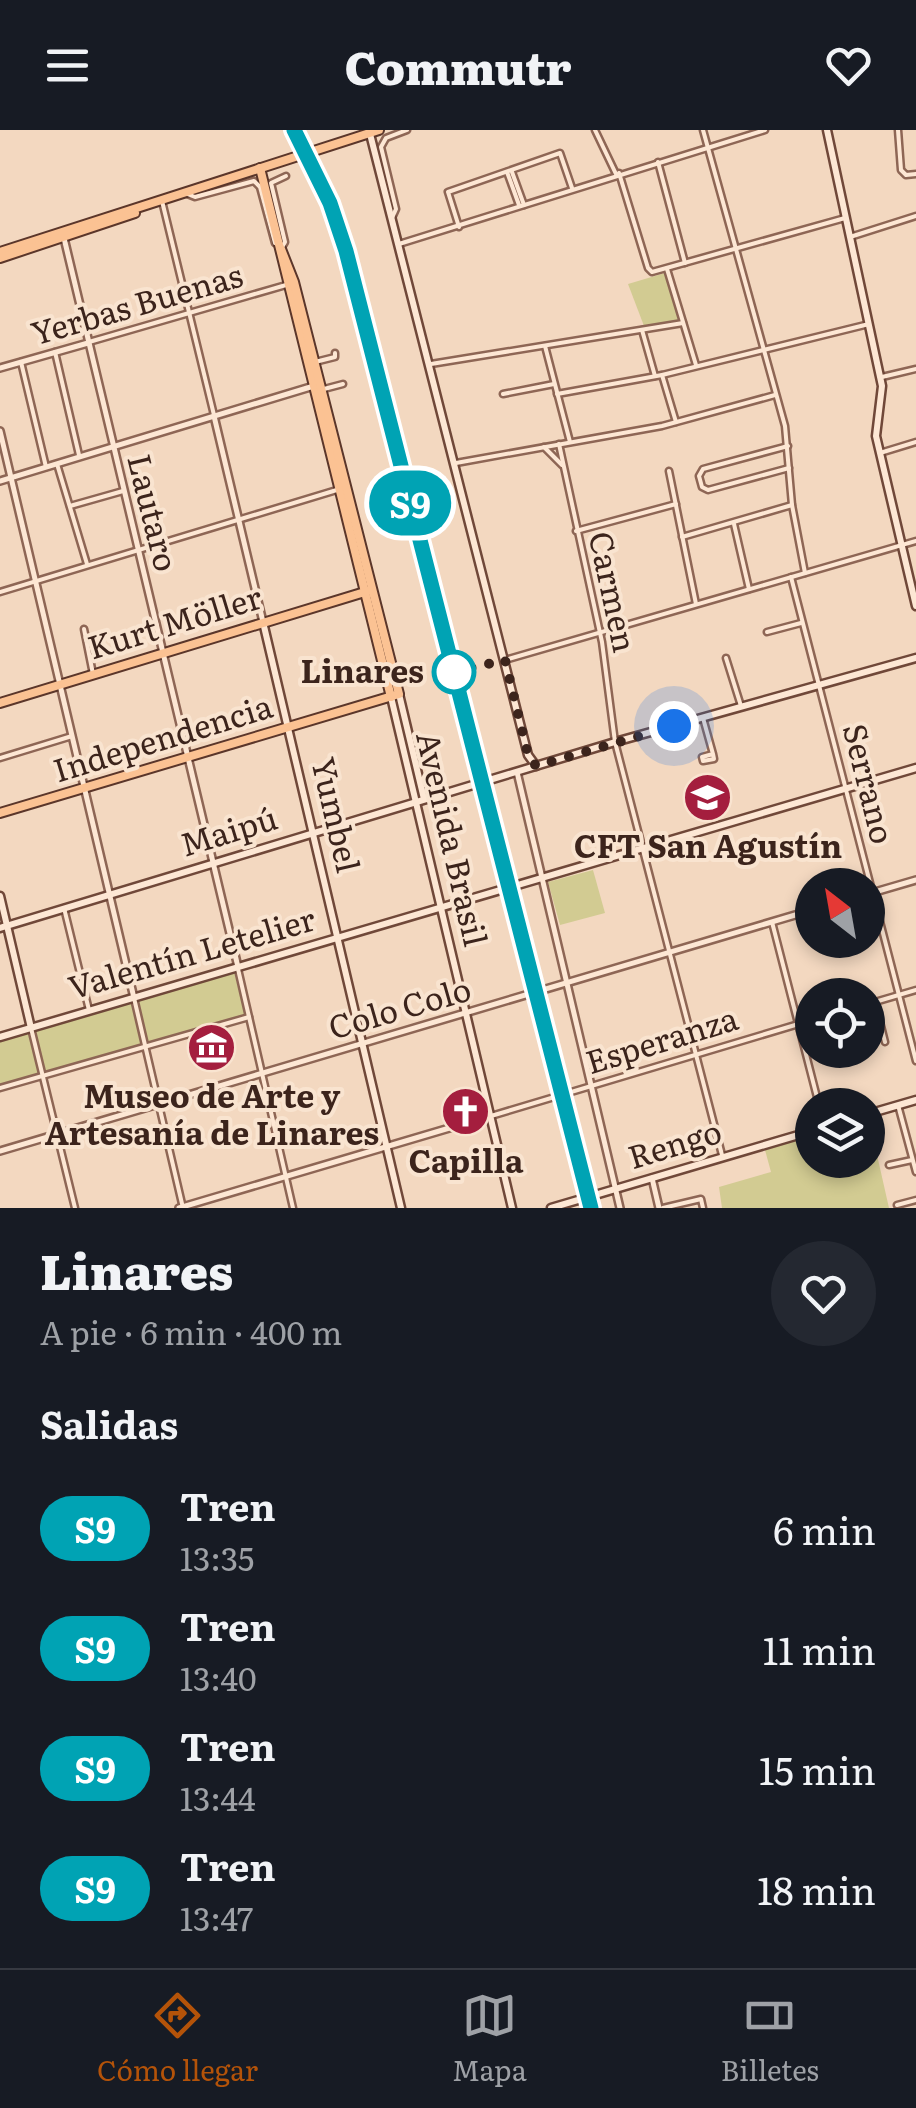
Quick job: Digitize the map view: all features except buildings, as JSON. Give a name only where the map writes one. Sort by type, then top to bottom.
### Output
[{"type":"main road","points":[[828,130],[880,378],[882,396],[876,424],[880,453],[914,584],[916,606]]},
{"type":"main road","points":[[0,255],[340,138],[373,131],[525,743],[536,766]]},
{"type":"main road","name":"Avenida Brasil","points":[[260,168],[287,284],[318,387],[364,590],[395,696]]},
{"type":"main road","name":"Avenida Brasil","points":[[281,249],[294,282],[318,387]]},
{"type":"main road","name":"Avenida Brasil","points":[[342,489],[374,596],[512,1208]]},
{"type":"main road","points":[[364,590],[374,596]]},
{"type":"main road","name":"Kurt Möller","points":[[0,703],[364,590]]},
{"type":"main road","name":"Yumbel","points":[[264,622],[402,1208]]},
{"type":"main road","name":"Maipú","points":[[4,927],[615,742],[916,658]]},
{"type":"main road","name":"Independencia","points":[[0,813],[395,696]]},
{"type":"main road","points":[[517,772],[525,743]]},
{"type":"main road","name":"Valentín Letelier","points":[[0,1036],[916,768]]},
{"type":"main road","points":[[0,896],[4,927],[32,1028]]},
{"type":"main road","points":[[885,1109],[916,1100]]},
{"type":"main road","name":"Rengo","points":[[551,1208],[795,1135]]},
{"type":"street","points":[[392,218],[396,209],[381,147],[386,138],[408,130]]},
{"type":"street","points":[[595,130],[618,173],[648,268],[655,272],[846,218]]},
{"type":"street","points":[[703,130],[788,446],[792,505],[805,573]]},
{"type":"street","points":[[399,244],[766,130]]},
{"type":"street","points":[[898,130],[903,173],[916,174]]},
{"type":"street","points":[[459,227],[447,193],[560,153],[572,188]]},
{"type":"street","points":[[658,162],[685,264]]},
{"type":"street","points":[[510,171],[522,206]]},
{"type":"street","points":[[185,194],[195,197],[254,180],[260,187],[274,240],[281,249],[285,240],[271,182],[286,176]]},
{"type":"street","name":"Yumbel","points":[[162,201],[264,622]]},
{"type":"street","points":[[850,237],[916,216]]},
{"type":"street","name":"Lautaro","points":[[62,235],[293,1208]]},
{"type":"street","points":[[667,269],[696,366]]},
{"type":"street","name":"Yerbas Buenas","points":[[0,368],[287,284]]},
{"type":"street","points":[[431,364],[682,323]]},
{"type":"street","points":[[557,394],[662,375],[869,324]]},
{"type":"street","points":[[642,330],[655,376]]},
{"type":"street","points":[[544,346],[570,442]]},
{"type":"street","points":[[54,352],[80,457]]},
{"type":"street","points":[[314,362],[335,356],[334,353]]},
{"type":"street","points":[[21,362],[46,468]]},
{"type":"street","points":[[880,378],[916,369]]},
{"type":"street","points":[[662,375],[676,422]]},
{"type":"street","points":[[0,482],[214,416],[318,387],[343,384]]},
{"type":"street","points":[[502,394],[554,384]]},
{"type":"street","points":[[456,463],[676,422],[775,395]]},
{"type":"street","points":[[0,430],[182,1208]]},
{"type":"street","points":[[880,453],[916,442]]},
{"type":"street","name":"Carmen","points":[[560,444],[600,632],[615,742],[722,1157]]},
{"type":"street","points":[[788,446],[702,469],[699,476],[702,487],[708,490],[790,468]]},
{"type":"street","points":[[544,447],[564,469]]},
{"type":"street","points":[[57,464],[87,564]]},
{"type":"street","points":[[670,472],[696,604]]},
{"type":"street","points":[[0,592],[342,489]]},
{"type":"street","points":[[70,506],[123,491]]},
{"type":"street","points":[[576,531],[676,504]]},
{"type":"street","points":[[682,537],[792,505]]},
{"type":"street","points":[[734,524],[749,590]]},
{"type":"street","points":[[505,660],[916,541]]},
{"type":"street","name":"Serrano","points":[[792,577],[864,868]]},
{"type":"street","points":[[767,632],[803,622]]},
{"type":"street","points":[[84,629],[93,674]]},
{"type":"street","points":[[726,658],[741,708]]},
{"type":"street","points":[[704,718],[712,754]]},
{"type":"street","points":[[0,758],[72,736]]},
{"type":"street","points":[[517,772],[620,1208]]},
{"type":"street","points":[[885,889],[916,880]]},
{"type":"street","points":[[64,908],[89,1010]]},
{"type":"street","name":"Colo Colo","points":[[0,1151],[795,915]]},
{"type":"street","points":[[772,922],[795,1012]]},
{"type":"street","name":"Serrano","points":[[885,946],[916,1061]]},
{"type":"street","points":[[885,999],[916,990]]},
{"type":"street","points":[[0,1088],[249,1017]]},
{"type":"street","name":"Esperanza","points":[[182,1208],[795,1025]]},
{"type":"street","points":[[32,1028],[75,1208]]},
{"type":"street","points":[[898,1105],[916,1170]]},
{"type":"street","points":[[888,1165],[912,1160]]},
{"type":"street","points":[[652,1178],[661,1208],[701,1199],[704,1208]]},
{"type":"street","points":[[898,1204],[916,1200]]},
{"type":"shaded area","points":[[665,273],[679,320],[644,326],[628,284]]},
{"type":"shaded area","points":[[593,870],[605,913],[560,925],[548,882]]},
{"type":"shaded area","points":[[234,971],[245,1015],[0,1086],[0,1040]]},
{"type":"shaded area","points":[[795,1141],[795,1178],[882,1178],[889,1208],[722,1208],[719,1187],[771,1172],[765,1150]]},
{"type":"railway","points":[[294,130],[327,198],[348,257],[591,1208]]},
{"type":"train","name":"S9","points":[[294,130],[330,203],[346,251],[591,1208]]},
{"type":"place","name":"Linares","points":[[454,672]]},
{"type":"place","name":"CFT San Agustín","points":[[708,797]]},
{"type":"place","name":"Museo de Arte y Artesanía de Linares","points":[[212,1047]]},
{"type":"place","name":"Capilla","points":[[466,1112]]},
{"type":"route","points":[[454,672],[505,660],[528,755],[536,766],[674,726]]}]
